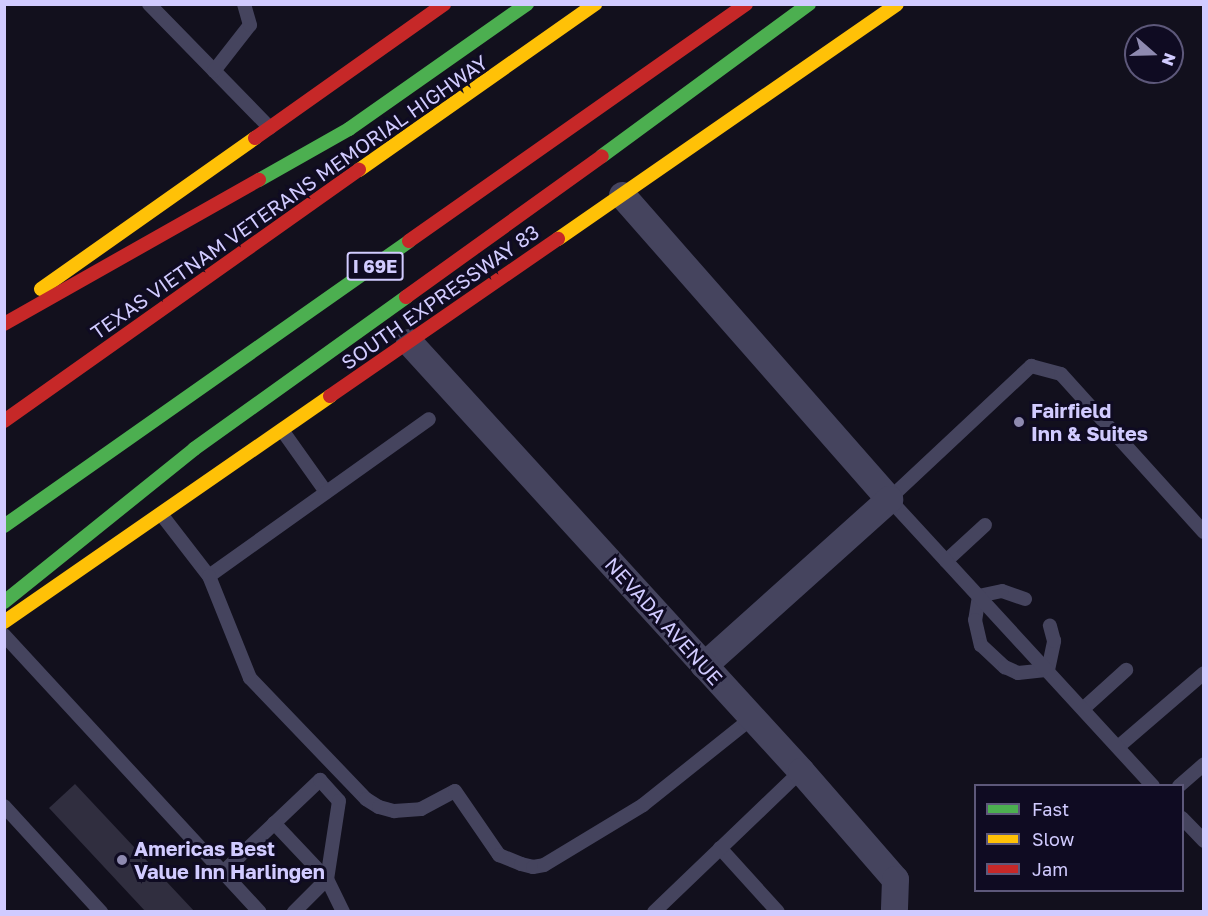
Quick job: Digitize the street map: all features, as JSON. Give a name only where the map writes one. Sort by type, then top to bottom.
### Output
[{"type":"main road","points":[[4,315],[444,4]]},
{"type":"main road","points":[[4,324],[349,129],[526,4]]},
{"type":"main road","name":"TEXAS VIETNAM VETERANS MEMORIAL HIGHWAY","points":[[4,421],[595,4]]},
{"type":"main road","name":"I 69E","points":[[4,526],[746,4]]},
{"type":"main road","points":[[4,602],[194,449],[555,191],[809,4]]},
{"type":"main road","name":"SOUTH EXPRESSWAY 83","points":[[4,622],[897,4]]},
{"type":"street","points":[[622,195],[888,499],[704,665]]},
{"type":"street","name":"NEVADA AVENUE","points":[[409,342],[801,771],[895,879],[894,912]]},
{"type":"lane","points":[[149,4],[270,128]]},
{"type":"lane","points":[[214,71],[250,25],[244,4]]},
{"type":"lane","points":[[1151,784],[1084,708],[888,499],[1031,366],[1061,374],[1203,532]]},
{"type":"lane","points":[[209,576],[429,418]]},
{"type":"lane","points":[[282,430],[326,492]]},
{"type":"lane","points":[[161,514],[209,576],[250,678],[366,799],[379,807],[394,811],[421,809],[455,791],[499,855],[521,864],[533,867],[544,865],[644,805],[752,718]]},
{"type":"lane","points":[[946,561],[985,525]]},
{"type":"lane","points":[[979,596],[1002,591],[1025,599]]},
{"type":"lane","points":[[979,596],[975,620],[981,645],[1005,668],[1018,673],[1048,670]]},
{"type":"lane","points":[[1048,670],[1054,641],[1050,626]]},
{"type":"lane","points":[[4,635],[260,912]]},
{"type":"lane","points":[[1084,708],[1126,670]]},
{"type":"lane","points":[[1118,747],[1203,673]]},
{"type":"lane","points":[[1181,784],[1203,764]]},
{"type":"lane","points":[[654,912],[801,771]]},
{"type":"lane","points":[[223,872],[320,780],[339,801],[327,879],[294,912]]},
{"type":"lane","points":[[4,806],[101,912]]},
{"type":"lane","points":[[1184,820],[1203,841]]},
{"type":"lane","points":[[274,823],[327,879],[343,912]]},
{"type":"lane","points":[[720,849],[778,912]]},
{"type":"building","name":"Americas Best Value Inn Harlingen","points":[[75,784],[195,912],[146,912],[49,808]]},
{"type":"traffic: fast","points":[[259,180],[349,129],[527,4]]},
{"type":"traffic: fast","points":[[602,156],[809,4]]},
{"type":"traffic: fast","points":[[4,526],[409,241]]},
{"type":"traffic: fast","points":[[4,602],[194,449],[406,297]]},
{"type":"traffic: slow","points":[[359,170],[595,4]]},
{"type":"traffic: slow","points":[[558,239],[897,4]]},
{"type":"traffic: slow","points":[[41,289],[255,138]]},
{"type":"traffic: slow","points":[[4,622],[330,396]]},
{"type":"traffic: jam","points":[[255,138],[444,4]]},
{"type":"traffic: jam","points":[[409,241],[746,4]]},
{"type":"traffic: jam","points":[[406,297],[602,156]]},
{"type":"traffic: jam","points":[[4,421],[359,170]]},
{"type":"traffic: jam","points":[[4,324],[259,180]]},
{"type":"traffic: jam","points":[[330,396],[558,239]]},
{"type":"place","name":"Fairfield Inn & Suites","points":[[1019,422]]},
{"type":"place","name":"Americas Best Value Inn Harlingen","points":[[122,860]]}]
